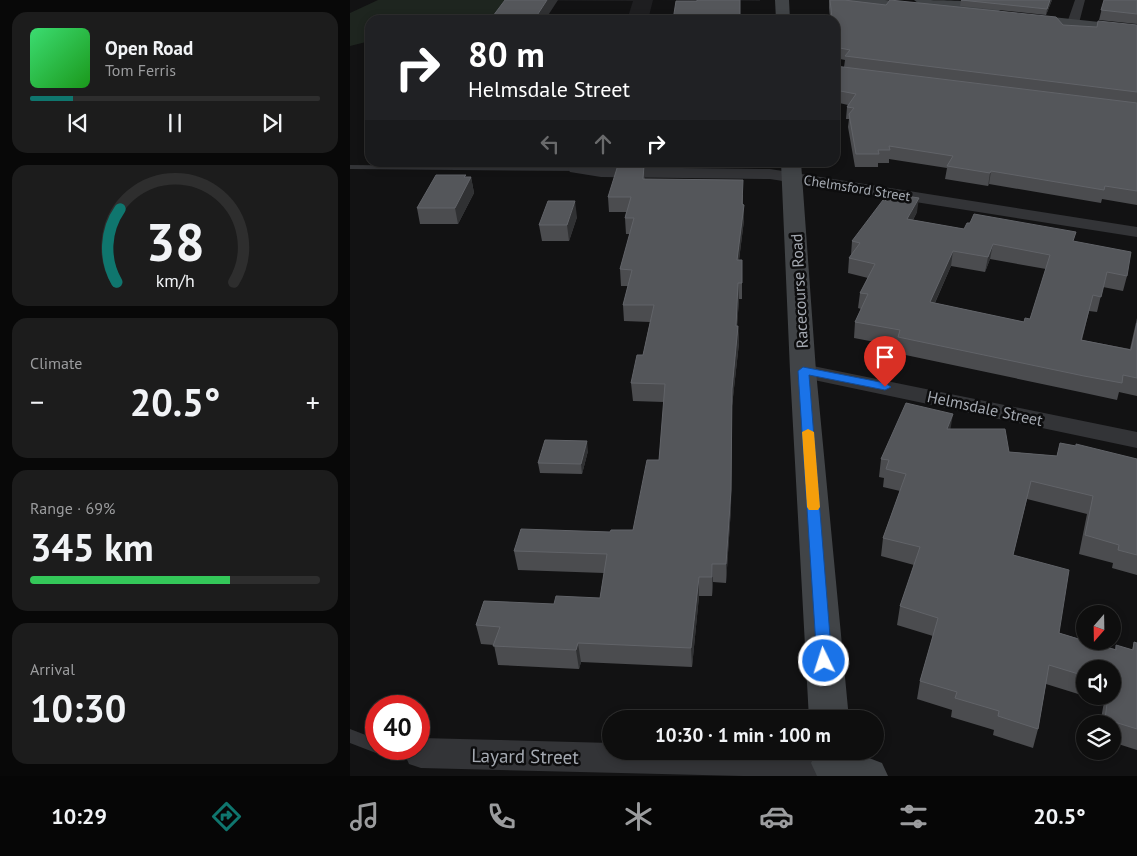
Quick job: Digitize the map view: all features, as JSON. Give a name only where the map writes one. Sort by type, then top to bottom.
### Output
[{"type":"street","points":[[782,0],[783,15]]},
{"type":"street","points":[[846,0],[1074,19],[1137,22]]},
{"type":"street","points":[[921,0],[1011,13]]},
{"type":"street","points":[[1074,19],[1080,0]]},
{"type":"street","points":[[1074,19],[1137,30]]},
{"type":"street","name":"Chelmsford Street","points":[[581,167],[601,172],[770,174],[791,170],[1137,232]]},
{"type":"street","name":"Racecourse Road","points":[[791,170],[803,371],[828,710]]},
{"type":"street","name":"Helmsdale Street","points":[[803,371],[1137,440]]},
{"type":"street","name":"Layard Street","points":[[430,752],[841,767]]},
{"type":"lane","points":[[350,167],[365,167]]},
{"type":"lane","points":[[350,736],[365,742]]},
{"type":"shaded area","points":[[378,0],[551,0],[541,15],[365,15],[365,42],[350,46],[350,13]]},
{"type":"shaded area","points":[[480,0],[653,0],[649,15],[629,15],[633,1]]},
{"type":"shaded area","points":[[653,0],[760,0],[760,1]]},
{"type":"building","points":[[505,0],[547,0],[537,15],[494,15]]},
{"type":"building","points":[[740,0],[740,15],[674,15],[676,1]]},
{"type":"building","points":[[830,0],[886,5],[890,0],[1056,17],[1063,25],[1097,27],[1098,21],[1137,25],[1137,92],[845,56],[850,50],[840,48],[840,15],[832,15]]},
{"type":"building","points":[[961,0],[1050,0],[1047,9]]},
{"type":"building","points":[[1104,0],[1137,0],[1137,14],[1101,10]]},
{"type":"building","points":[[840,67],[1137,103],[1137,191],[1105,186],[1104,190],[991,171],[990,173],[947,166],[953,156],[889,146],[890,150],[878,150],[879,154],[856,154],[849,114],[854,108],[847,107],[856,94],[840,91]]},
{"type":"building","points":[[617,167],[644,167],[643,179],[743,180],[742,204],[744,205],[737,260],[742,260],[742,283],[738,283],[736,326],[738,326],[732,389],[731,490],[726,564],[712,564],[712,577],[699,577],[691,648],[578,643],[576,650],[493,646],[500,627],[476,625],[484,601],[554,604],[556,596],[600,598],[607,554],[514,551],[521,529],[610,532],[611,530],[633,530],[647,460],[659,460],[665,384],[631,383],[637,355],[643,355],[654,305],[623,305],[632,270],[620,269],[634,218],[625,218],[631,197],[608,197]]},
{"type":"building","points":[[436,175],[466,175],[464,177],[471,177],[455,208],[417,208]]},
{"type":"building","points":[[893,194],[919,198],[907,219],[964,229],[967,223],[970,223],[974,214],[1076,232],[1073,241],[1131,252],[1127,276],[1107,272],[1101,297],[1093,295],[1081,340],[1131,350],[1137,323],[1137,378],[1123,375],[1122,383],[1084,376],[898,337],[900,330],[855,322],[868,294],[860,293],[875,264],[849,258],[860,243],[852,241],[883,200],[888,201]],"holes":[[[993,244],[1050,255],[1030,319],[1025,318],[1024,322],[930,302],[953,251],[988,257]]]},
{"type":"building","points":[[548,201],[575,201],[567,225],[539,225]]},
{"type":"building","points":[[906,403],[953,414],[947,429],[1005,429],[1009,452],[1057,456],[1060,443],[1076,446],[1076,444],[1137,459],[1137,555],[1118,550],[1119,545],[1085,535],[1093,496],[1031,481],[1013,555],[1069,570],[1059,633],[1076,638],[1076,650],[1121,650],[1121,646],[1133,650],[1134,642],[1137,643],[1137,729],[1121,724],[1121,715],[1106,715],[1107,705],[1121,705],[1121,660],[1076,660],[1076,673],[1049,665],[1038,729],[998,716],[999,711],[955,698],[957,692],[920,681],[938,618],[900,606],[920,547],[883,538],[906,474],[886,469],[889,460],[881,459]]},
{"type":"building","points":[[545,440],[587,441],[581,464],[538,463]]},
{"type":"slow traffic","points":[[808,432],[813,507]]},
{"type":"route","points":[[824,661],[803,371],[885,387]]}]
